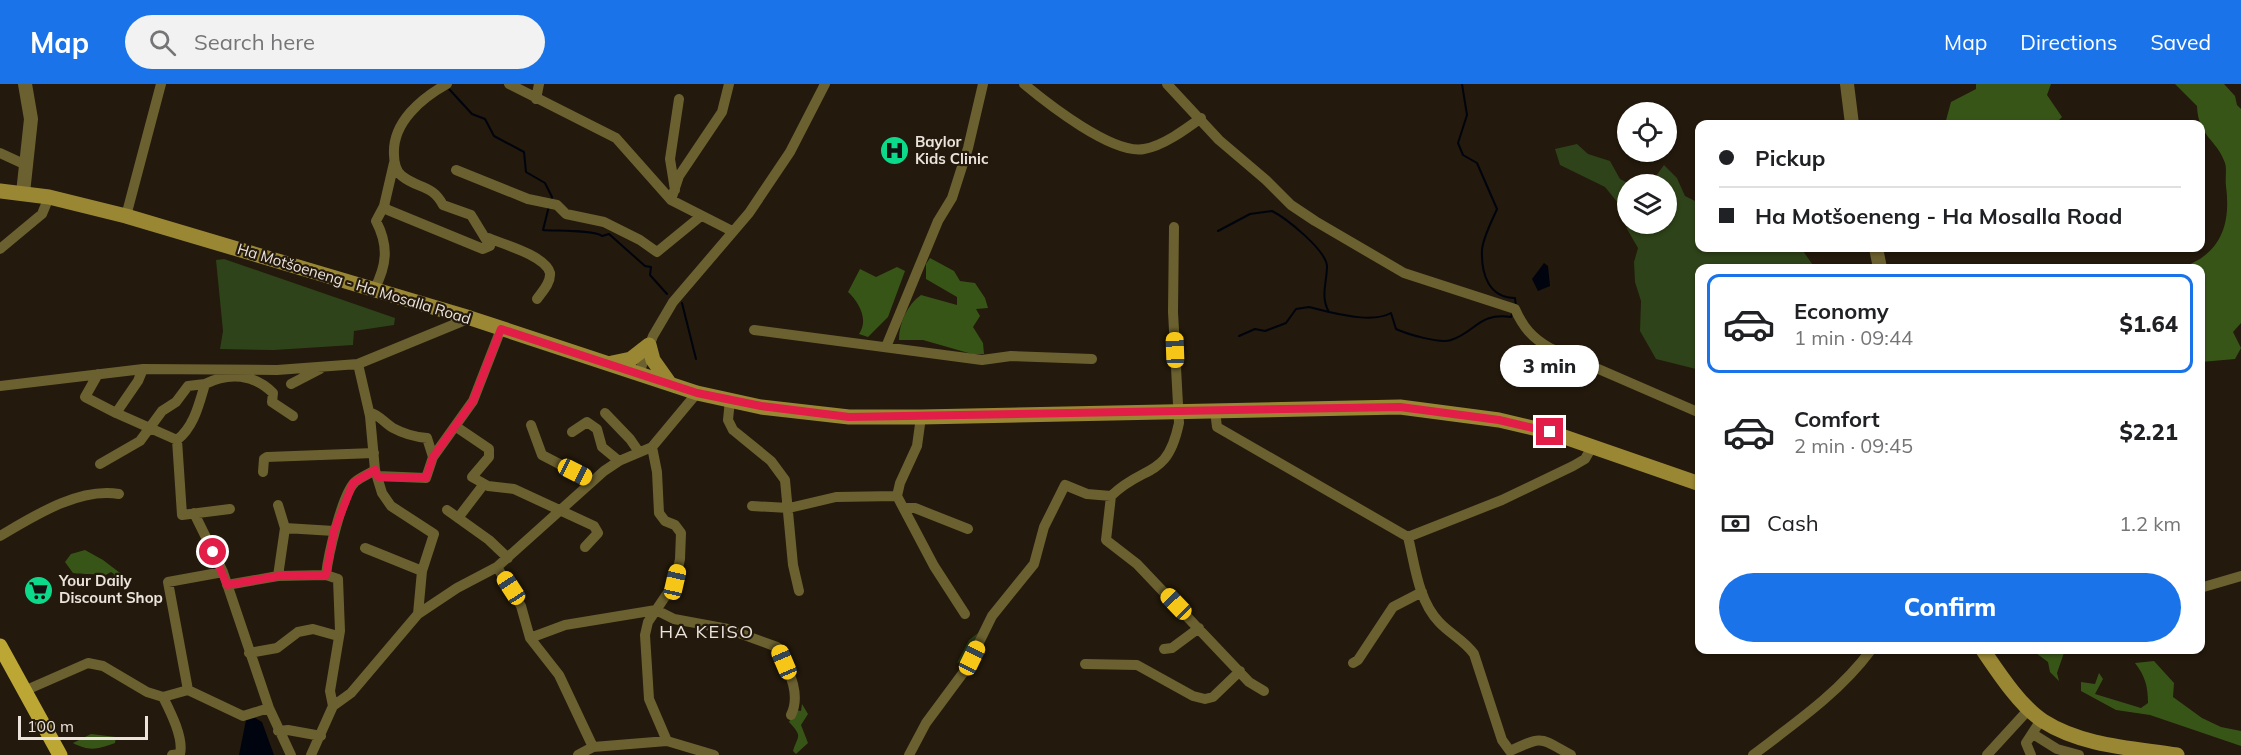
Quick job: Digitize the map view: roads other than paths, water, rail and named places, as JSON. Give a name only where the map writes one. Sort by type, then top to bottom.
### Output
[{"type":"main road","name":"Ha Motšoeneng - Ha Mosalla Road","points":[[0,190],[49,197],[126,216],[470,318],[697,393],[730,400],[849,417],[1178,413],[1400,407],[1499,420],[1550,432],[1695,482]]},
{"type":"main road","points":[[609,363],[631,359],[649,345],[653,360],[670,384]]},
{"type":"main road","points":[[0,646],[60,755]]},
{"type":"main road","points":[[1986,654],[2002,678],[2042,720],[2084,740],[2177,755]]},
{"type":"street","points":[[23,193],[31,119],[25,84]]},
{"type":"street","points":[[126,216],[161,84]]},
{"type":"street","points":[[374,290],[381,275],[387,249],[376,221],[384,206],[394,163],[393,151],[402,123],[430,93],[447,84]]},
{"type":"street","points":[[509,84],[616,138],[673,195],[701,216],[732,231]]},
{"type":"street","points":[[536,99],[539,84]]},
{"type":"street","points":[[673,195],[679,176],[722,112],[729,84]]},
{"type":"street","points":[[639,373],[649,345],[673,302],[749,213],[790,152],[825,84]]},
{"type":"street","points":[[886,347],[938,221],[952,198],[968,148],[983,84]]},
{"type":"street","points":[[1024,84],[1087,130],[1128,149],[1144,150],[1156,145],[1201,118]]},
{"type":"street","points":[[1167,84],[1219,140],[1266,180],[1291,205],[1372,256],[1404,273],[1515,309],[1523,327],[1536,340],[1550,348],[1695,411]]},
{"type":"street","points":[[1847,84],[1852,120]]},
{"type":"street","points":[[673,195],[670,159],[679,99]]},
{"type":"street","points":[[0,153],[26,169]]},
{"type":"street","points":[[384,206],[483,249],[490,246],[488,238],[471,215],[443,205],[436,193],[400,176],[394,163]]},
{"type":"street","points":[[0,190],[26,169]]},
{"type":"street","points":[[456,170],[528,199],[557,205],[566,214],[604,222],[640,240],[657,252],[701,216]]},
{"type":"street","points":[[0,249],[42,214],[49,197]]},
{"type":"street","points":[[1174,227],[1173,312],[1178,413],[1176,438],[1164,463],[1152,472],[1124,484],[1111,496],[1106,540],[1137,564],[1240,671],[1264,692]]},
{"type":"street","points":[[488,238],[533,256],[545,264],[550,274],[548,283],[537,299]]},
{"type":"street","points":[[0,386],[143,369],[277,370],[358,364],[470,318]]},
{"type":"street","points":[[326,575],[334,531],[353,483],[376,473],[426,478],[433,457],[473,401],[501,329]]},
{"type":"street","points":[[754,330],[982,360],[1011,357],[1092,358]]},
{"type":"street","points":[[358,364],[369,412],[376,473],[382,493],[392,506],[434,534],[422,572],[418,614]]},
{"type":"street","points":[[291,384],[326,366]]},
{"type":"street","points":[[116,413],[138,381],[143,369]]},
{"type":"street","points":[[98,374],[85,397],[177,440]]},
{"type":"street","points":[[100,464],[140,441],[162,411],[176,402],[188,386],[205,384],[217,378],[250,378],[264,384],[273,393],[272,402],[293,416]]},
{"type":"street","points":[[177,440],[185,434],[192,420],[205,384]]},
{"type":"street","points":[[311,755],[333,706],[351,693],[418,614],[457,588],[497,567],[561,511],[592,480],[619,460],[652,447],[697,393]]},
{"type":"street","points":[[730,400],[728,420],[733,430],[771,460],[785,480],[793,565],[799,591]]},
{"type":"street","points":[[1215,411],[1217,427],[1229,431],[1408,537],[1422,592],[1440,623],[1466,643],[1474,654],[1508,753],[1533,740],[1551,741],[1571,755]]},
{"type":"street","points":[[369,412],[380,415],[391,427],[415,437],[427,438],[433,457]]},
{"type":"street","points":[[605,413],[630,438],[639,452]]},
{"type":"street","points":[[921,417],[917,446],[900,483],[897,496],[906,508],[934,566],[965,614]]},
{"type":"street","points":[[572,432],[587,422],[597,429],[602,447],[619,460]]},
{"type":"street","points":[[531,425],[542,455],[592,480]]},
{"type":"street","points":[[455,426],[489,449],[489,457],[472,477],[484,484],[514,489],[594,526],[598,533],[585,547]]},
{"type":"street","points":[[177,440],[182,515],[230,509]]},
{"type":"street","points":[[652,447],[659,513],[666,521],[675,525],[681,533],[680,560],[675,582],[648,622],[645,635],[649,699],[667,741]]},
{"type":"street","points":[[1408,537],[1502,500],[1573,466],[1585,459],[1592,447]]},
{"type":"street","points":[[263,472],[264,459],[267,457],[374,453]]},
{"type":"street","points":[[458,518],[484,484]]},
{"type":"street","points":[[909,755],[926,723],[966,669],[992,616],[1034,564],[1044,527],[1065,485],[1087,494],[1111,496]]},
{"type":"street","points":[[0,536],[53,505],[109,492],[119,494]]},
{"type":"street","points":[[752,506],[789,508],[836,497],[897,496]]},
{"type":"street","points":[[278,505],[285,528],[278,576]]},
{"type":"street","points":[[906,508],[915,508],[968,529]]},
{"type":"street","points":[[447,510],[489,540],[508,558]]},
{"type":"street","points":[[194,513],[223,572],[269,708],[291,755]]},
{"type":"street","points":[[285,528],[334,531]]},
{"type":"street","points":[[365,548],[422,572]]},
{"type":"street","points":[[497,567],[521,606],[530,638],[560,675],[593,747]]},
{"type":"street","points":[[188,690],[168,582],[223,572]]},
{"type":"street","points":[[227,585],[278,576],[326,575],[338,579],[338,636],[330,691],[333,706]]},
{"type":"street","points":[[2205,587],[2241,576]]},
{"type":"street","points":[[1353,663],[1358,660],[1393,607],[1422,592]]},
{"type":"street","points":[[530,638],[565,625],[656,610],[674,619],[728,629],[777,646],[795,693],[796,705],[791,716]]},
{"type":"street","points":[[1164,649],[1172,648],[1199,628]]},
{"type":"street","points":[[249,653],[276,648],[298,632],[313,629],[338,636]]},
{"type":"street","points":[[1753,755],[1821,703],[1868,654]]},
{"type":"street","points":[[24,691],[88,663],[103,666],[147,692],[163,697],[188,690],[243,716],[269,708]]},
{"type":"street","points":[[1085,664],[1137,665],[1193,696],[1205,699],[1213,697],[1240,671]]},
{"type":"street","points":[[163,697],[174,716],[182,748],[180,754],[172,755]]},
{"type":"street","points":[[1987,755],[2030,708]]},
{"type":"street","points":[[2031,755],[2026,743],[2042,720]]},
{"type":"street","points":[[278,731],[288,730],[321,736]]},
{"type":"street","points":[[2033,734],[2057,748],[2079,755]]},
{"type":"street","points":[[578,755],[593,747],[667,741],[714,755]]},
{"type":"waterway","points":[[1462,84],[1467,115],[1458,143],[1463,155],[1477,163],[1497,209],[1483,245],[1483,268],[1488,283],[1493,289],[1506,297],[1515,298],[1516,307]]},
{"type":"waterway","points":[[449,89],[472,114],[485,119],[494,136],[524,152],[526,172],[545,183],[552,197],[551,200]]},
{"type":"waterway","points":[[549,206],[543,230],[584,232],[602,236],[609,234],[645,266],[651,267],[650,275],[667,294]]},
{"type":"waterway","points":[[1218,231],[1250,214],[1272,211],[1313,243],[1325,259],[1327,266],[1324,295],[1329,312],[1369,318],[1391,313],[1396,329],[1415,336],[1439,341],[1451,340],[1485,320],[1500,316],[1511,317],[1513,312]]},
{"type":"waterway","points":[[682,303],[696,359]]},
{"type":"waterway","points":[[1239,336],[1255,329],[1265,331],[1286,323],[1296,309],[1309,307],[1329,312]]},
{"type":"place","name":"Baylor Kids Clinic","points":[[894,151]]},
{"type":"place","name":"Your Daily Discount Shop","points":[[38,590]]},
{"type":"district","name":"HA KEISO","points":[[707,632]]}]
